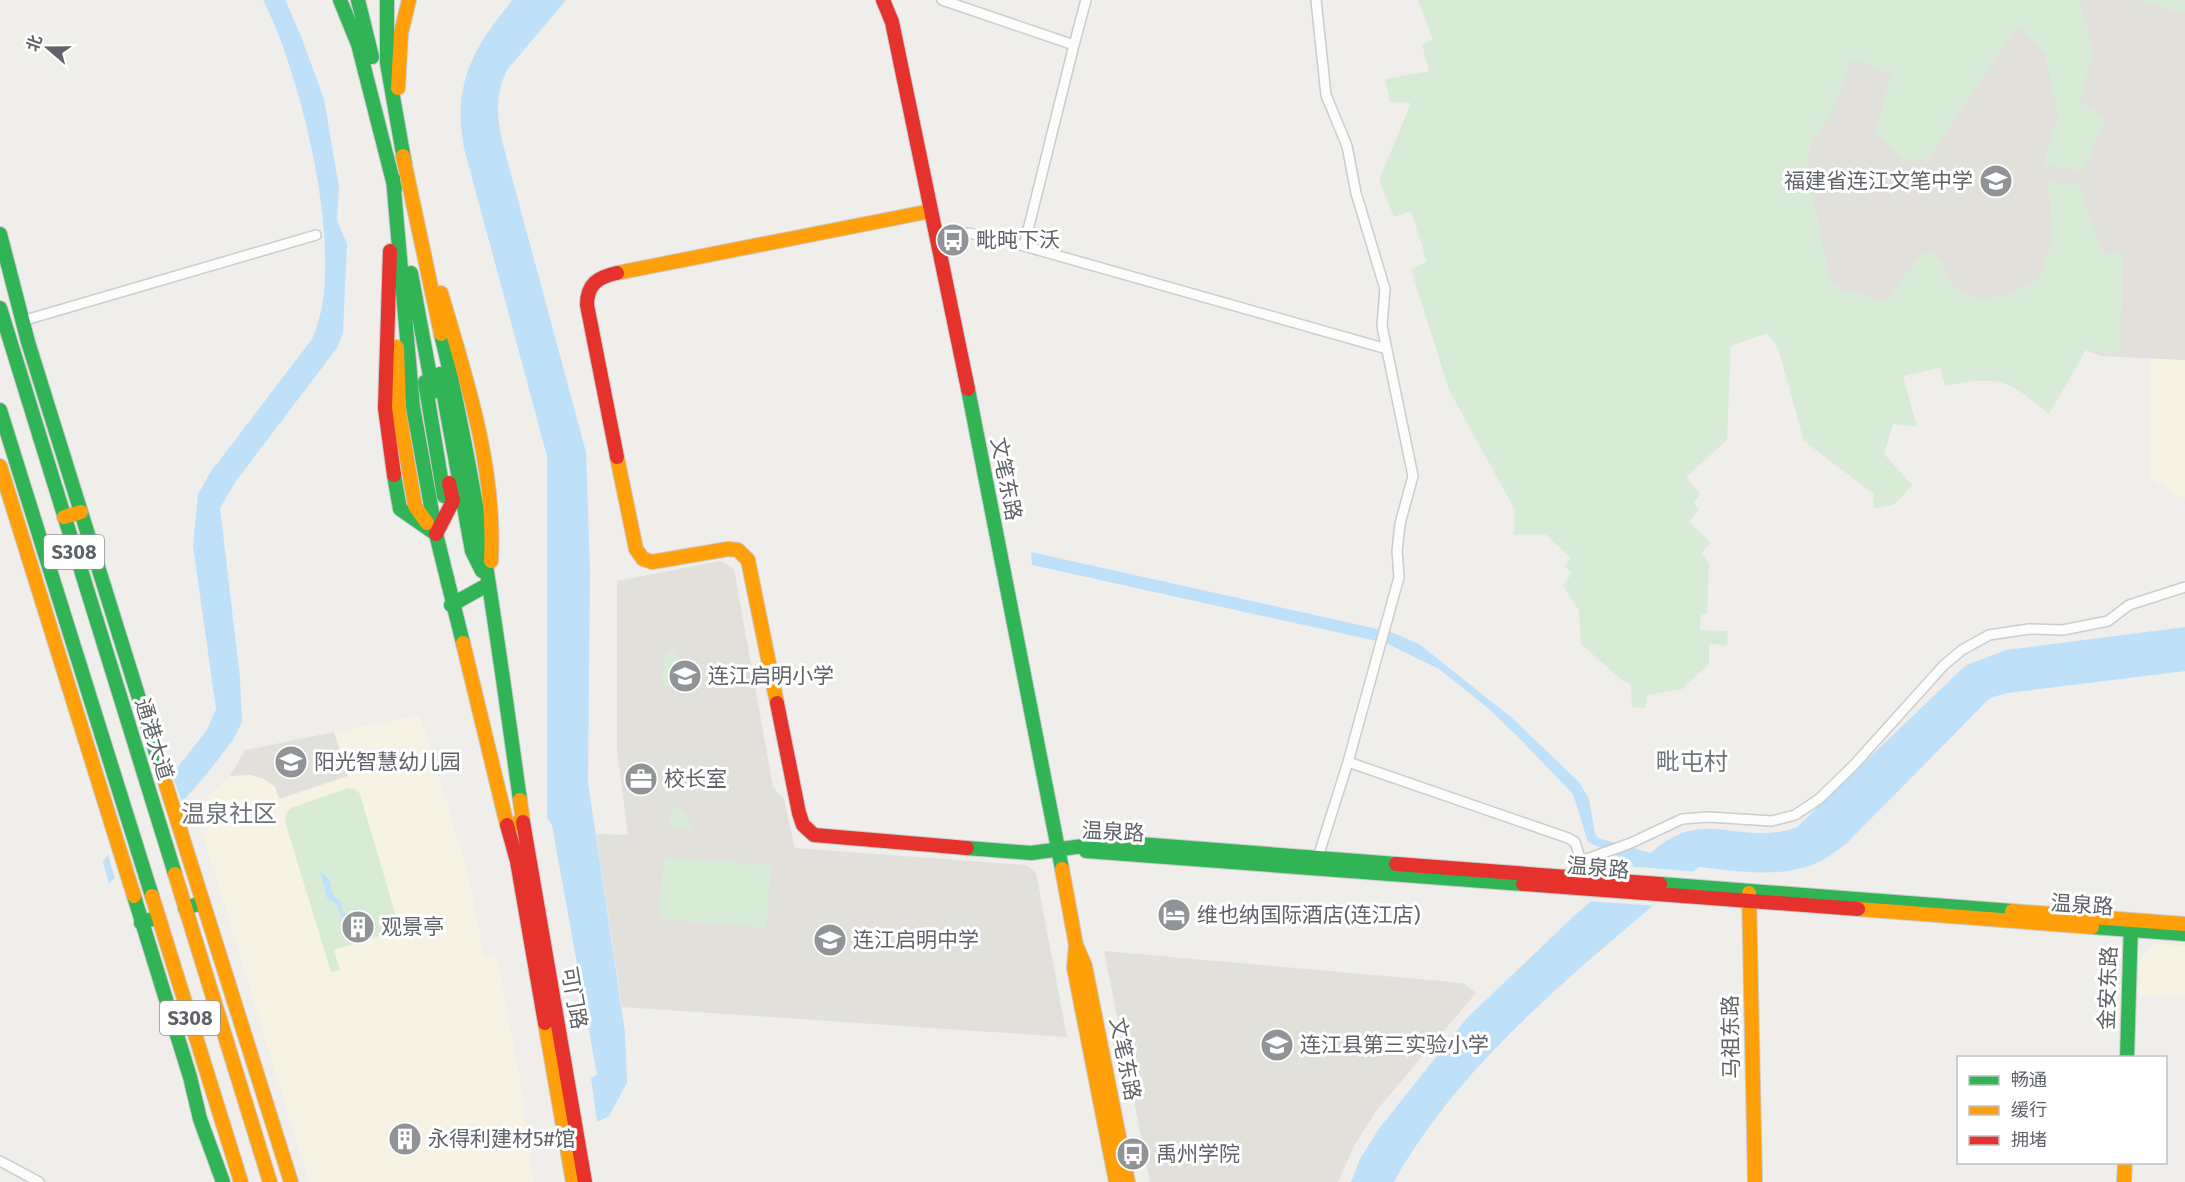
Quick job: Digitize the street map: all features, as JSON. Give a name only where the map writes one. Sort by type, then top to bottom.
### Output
[{"type":"main road","points":[[340,0],[358,44],[393,178],[391,413],[407,508],[436,534],[453,501],[393,178],[378,82],[358,0]]},
{"type":"main road","points":[[387,0],[384,29],[387,75],[403,156]]},
{"type":"main road","points":[[403,156],[398,71],[401,33],[409,0]]},
{"type":"main road","name":"文笔东路","points":[[883,0],[892,22],[1076,945],[1085,966],[1128,1182]]},
{"type":"main road","name":"文笔东路","points":[[892,0],[892,22]]},
{"type":"main road","name":"可门路","points":[[403,156],[428,283],[459,410],[489,584],[523,822],[585,1182]]},
{"type":"main road","name":"可门路","points":[[393,178],[413,406],[451,605],[517,861],[573,1182]]},
{"type":"main road","points":[[931,211],[602,277],[590,284],[586,293],[591,331],[638,553],[647,561],[657,562],[728,549],[738,550],[748,560],[797,803],[806,829],[824,838],[1031,853],[1058,850]]},
{"type":"main road","points":[[0,234],[22,321],[291,1182]]},
{"type":"main road","name":"通港大道","points":[[0,308],[270,1182]]},
{"type":"main road","name":"S308","points":[[0,410],[241,1182]]},
{"type":"main road","points":[[0,466],[124,872],[190,1077],[194,1103],[203,1134],[216,1157],[224,1182]]},
{"type":"main road","points":[[63,517],[81,512]]},
{"type":"main road","points":[[451,605],[489,584]]},
{"type":"main road","points":[[507,825],[523,822]]},
{"type":"main road","name":"温泉路","points":[[1058,850],[1106,842],[1580,877],[1599,883]]},
{"type":"main road","name":"温泉路","points":[[1058,850],[1599,883],[2131,925],[2185,934]]},
{"type":"main road","name":"马祖东路","points":[[1749,896],[1755,1182]]},
{"type":"main road","points":[[185,908],[202,903]]},
{"type":"main road","points":[[141,923],[158,917]]},
{"type":"main road","name":"温泉路","points":[[2131,925],[2185,924]]},
{"type":"main road","name":"金安东路","points":[[2127,1056],[2131,925]]},
{"type":"main road","name":"文笔东路","points":[[1076,945],[1074,968],[1116,1182]]},
{"type":"main road","points":[[2124,1182],[2125,1164]]},
{"type":"street","points":[[942,0],[1074,45]]},
{"type":"street","points":[[1024,246],[1086,0]]},
{"type":"street","points":[[1316,0],[1326,95],[1347,146],[1356,193],[1384,289],[1382,326],[1413,476],[1400,524],[1397,551],[1399,577],[1348,762],[1318,857]]},
{"type":"street","points":[[952,236],[969,233],[1024,246],[1387,349]]},
{"type":"street","points":[[22,321],[316,235]]},
{"type":"street","points":[[1581,861],[1631,843],[1682,819],[1708,816],[1772,821],[1795,815],[1819,799],[1853,766],[1944,665],[1962,650],[1989,636],[2029,629],[2063,630],[2108,621],[2129,605],[2185,587]]},
{"type":"street","points":[[1348,762],[1568,838],[1575,842],[1581,861],[1580,877]]},
{"type":"street","points":[[0,1161],[39,1182]]},
{"type":"shaded area","name":"福建省连江文笔中学","points":[[1841,0],[2185,0],[2185,360],[2101,356],[1985,310],[1885,302],[1841,290],[1832,284],[1828,276],[1806,164]]},
{"type":"shaded area","points":[[2149,358],[2185,360],[2185,499],[2150,478]]},
{"type":"shaded area","name":"连江启明中学","points":[[720,561],[734,569],[773,787],[784,799],[795,848],[1026,865],[1036,873],[1067,1037],[622,1007],[596,834],[628,835],[617,750],[617,581]]},
{"type":"shaded area","points":[[420,715],[469,876],[484,958],[497,955],[523,1097],[525,1134],[534,1182],[309,1182],[195,809],[230,776],[245,750]]},
{"type":"shaded area","name":"阳光智慧幼儿园","points":[[334,732],[348,776],[279,799],[275,787],[264,779],[251,775],[230,776],[245,750]]},
{"type":"shaded area","points":[[2155,944],[2185,946],[2185,997],[2138,995],[2141,959]]},
{"type":"shaded area","name":"连江县第三实验小学","points":[[1104,951],[1463,983],[1476,993],[1376,1111],[1354,1146],[1338,1182],[1150,1182]]},
{"type":"green space","points":[[1418,0],[2079,0],[2093,50],[2080,102],[2106,119],[2083,171],[2043,165],[2058,115],[2045,54],[2018,26],[1927,160],[1902,159],[1875,131],[1892,74],[1852,59],[1829,118],[1810,143],[1806,164],[1830,281],[1841,290],[1885,302],[1920,256],[1930,252],[1940,260],[1953,285],[1973,297],[1996,297],[2007,294],[2039,279],[2052,240],[2048,182],[2079,185],[2104,255],[2123,252],[2120,354],[2086,350],[2049,414],[2022,393],[2001,383],[1978,381],[1945,386],[1940,368],[1903,376],[1917,427],[1893,424],[1884,454],[1912,485],[1895,504],[1873,509],[1874,494],[1804,441],[1778,348],[1767,333],[1731,346],[1727,440],[1686,477],[1701,494],[1693,503],[1699,509],[1689,522],[1711,543],[1701,553],[1709,563],[1707,614],[1701,615],[1700,630],[1728,631],[1727,645],[1709,644],[1709,664],[1682,689],[1647,695],[1645,708],[1632,707],[1631,685],[1623,681],[1581,644],[1579,610],[1563,586],[1572,573],[1564,566],[1571,558],[1545,534],[1514,535],[1515,510],[1449,390],[1411,269],[1427,262],[1411,211],[1394,217],[1379,180],[1411,103],[1390,102],[1385,79],[1429,71],[1422,44],[1433,40]]},
{"type":"green space","points":[[2140,0],[2185,0],[2185,14]]},
{"type":"green space","points":[[672,650],[675,652],[684,680],[680,685],[667,686],[662,681],[664,656]]},
{"type":"green space","points":[[348,788],[355,789],[360,794],[400,930],[334,950],[340,970],[331,972],[285,822],[286,814],[291,808]]},
{"type":"green space","points":[[675,806],[686,814],[692,827],[691,831],[670,827],[671,810]]},
{"type":"green space","points":[[664,857],[771,865],[766,928],[659,919]]},
{"type":"water","points":[[263,0],[285,0],[324,99],[339,188],[337,220],[347,244],[343,333],[337,348],[236,481],[220,508],[240,678],[242,722],[233,740],[206,775],[109,884],[103,861],[207,730],[216,709],[193,546],[198,494],[210,473],[312,339],[322,306],[325,264],[323,218],[316,169],[292,74],[278,33]]},
{"type":"water","points":[[513,0],[566,0],[507,70],[500,90],[498,109],[504,148],[586,452],[590,569],[588,782],[625,1032],[627,1083],[609,1116],[597,1122],[591,1078],[597,1075],[552,825],[547,818],[547,456],[464,148],[461,125],[461,105],[469,68],[487,34]]},
{"type":"water","points":[[1031,552],[1391,632],[1419,644],[1512,718],[1579,782],[1589,799],[1595,834],[1598,838],[1651,853],[1670,839],[1688,831],[1705,829],[1758,833],[1777,832],[1797,827],[1966,665],[2006,650],[2185,627],[2185,671],[2007,693],[1990,698],[1846,844],[1822,860],[1790,871],[1775,872],[1744,872],[1699,867],[1573,974],[1492,1052],[1455,1093],[1422,1137],[1394,1182],[1351,1182],[1360,1159],[1378,1130],[1467,1018],[1575,915],[1634,864],[1588,842],[1573,794],[1489,709],[1439,669],[1386,643],[1032,565]]},
{"type":"water","points":[[320,871],[329,879],[334,897],[340,900],[343,912],[351,914],[354,908],[359,911],[359,921],[353,923],[342,919],[336,904],[327,898]]},
{"type":"pier","points":[[171,771],[182,802],[116,882],[107,852]]},
{"type":"pier","points":[[1627,866],[1698,872],[1658,906],[1587,901]]},
{"type":"traffic: fast","points":[[340,0],[358,44],[395,189]]},
{"type":"traffic: fast","points":[[358,0],[372,57]]},
{"type":"traffic: fast","points":[[387,0],[387,63],[405,165]]},
{"type":"traffic: fast","points":[[393,178],[413,407],[436,534],[463,643]]},
{"type":"traffic: fast","points":[[0,234],[28,342],[161,769]]},
{"type":"traffic: fast","points":[[411,273],[433,392]]},
{"type":"traffic: fast","points":[[0,308],[175,874]]},
{"type":"traffic: fast","points":[[441,334],[476,508],[520,800]]},
{"type":"traffic: fast","points":[[440,374],[472,551],[482,571]]},
{"type":"traffic: fast","points":[[425,382],[444,496]]},
{"type":"traffic: fast","points":[[968,389],[1062,869]]},
{"type":"traffic: fast","points":[[0,410],[152,896]]},
{"type":"traffic: fast","points":[[394,475],[400,509],[436,534]]},
{"type":"traffic: fast","points":[[451,605],[489,584]]},
{"type":"traffic: fast","points":[[967,848],[1031,853],[1113,842],[1396,864]]},
{"type":"traffic: fast","points":[[1086,851],[1523,884]]},
{"type":"traffic: fast","points":[[1660,884],[2012,911]]},
{"type":"traffic: fast","points":[[134,896],[190,1077],[200,1119],[223,1182]]},
{"type":"traffic: fast","points":[[185,908],[202,903]]},
{"type":"traffic: fast","points":[[141,923],[158,917]]},
{"type":"traffic: fast","points":[[2127,1056],[2131,922]]},
{"type":"traffic: fast","points":[[2092,927],[2185,934]]},
{"type":"traffic: slow","points":[[398,88],[401,33],[409,0]]},
{"type":"traffic: slow","points":[[403,156],[441,334]]},
{"type":"traffic: slow","points":[[617,273],[931,211]]},
{"type":"traffic: slow","points":[[441,293],[478,425],[489,492],[491,561]]},
{"type":"traffic: slow","points":[[397,347],[399,412],[415,506],[427,523]]},
{"type":"traffic: slow","points":[[617,457],[636,549],[643,559],[652,562],[728,549],[738,550],[748,560],[777,703]]},
{"type":"traffic: slow","points":[[0,466],[134,896]]},
{"type":"traffic: slow","points":[[64,517],[81,512]]},
{"type":"traffic: slow","points":[[463,643],[507,825],[523,822],[520,800]]},
{"type":"traffic: slow","points":[[161,769],[291,1182]]},
{"type":"traffic: slow","points":[[1062,869],[1076,945],[1074,968],[1116,1182]]},
{"type":"traffic: slow","points":[[175,874],[270,1182]]},
{"type":"traffic: slow","points":[[1749,893],[1755,1182]]},
{"type":"traffic: slow","points":[[152,896],[241,1182]]},
{"type":"traffic: slow","points":[[1858,909],[2092,927]]},
{"type":"traffic: slow","points":[[2012,911],[2185,924]]},
{"type":"traffic: slow","points":[[1077,947],[1085,966],[1128,1182]]},
{"type":"traffic: slow","points":[[545,1023],[573,1182]]},
{"type":"traffic: slow","points":[[2124,1182],[2125,1164]]},
{"type":"traffic: jam","points":[[883,0],[892,22],[968,389]]},
{"type":"traffic: jam","points":[[390,251],[385,408],[394,475]]},
{"type":"traffic: jam","points":[[617,273],[599,279],[591,287],[587,305],[617,457]]},
{"type":"traffic: jam","points":[[436,534],[453,501],[449,483]]},
{"type":"traffic: jam","points":[[777,703],[799,813],[803,825],[814,835],[967,848]]},
{"type":"traffic: jam","points":[[523,822],[585,1182]]},
{"type":"traffic: jam","points":[[507,825],[517,861],[545,1023]]},
{"type":"traffic: jam","points":[[1396,864],[1660,884]]},
{"type":"traffic: jam","points":[[1523,884],[1858,909]]},
{"type":"place","name":"福建省连江文笔中学","points":[[1996,181]]},
{"type":"place","name":"毗旽下沃","points":[[953,240]]},
{"type":"place","name":"连江启明小学","points":[[685,676]]},
{"type":"place","name":"阳光智慧幼儿园","points":[[291,762]]},
{"type":"place","name":"校长室","points":[[641,779]]},
{"type":"place","name":"维也纳国际酒店(连江店)","points":[[1174,915]]},
{"type":"place","name":"观景亭","points":[[358,927]]},
{"type":"place","name":"连江启明中学","points":[[830,940]]},
{"type":"place","name":"连江县第三实验小学","points":[[1277,1045]]},
{"type":"place","name":"永得利建材5#馆","points":[[405,1139]]},
{"type":"place","name":"禹州学院","points":[[1133,1154]]},
{"type":"district","name":"毗屯村","points":[[1692,762]]},
{"type":"district","name":"温泉社区","points":[[229,814]]}]
